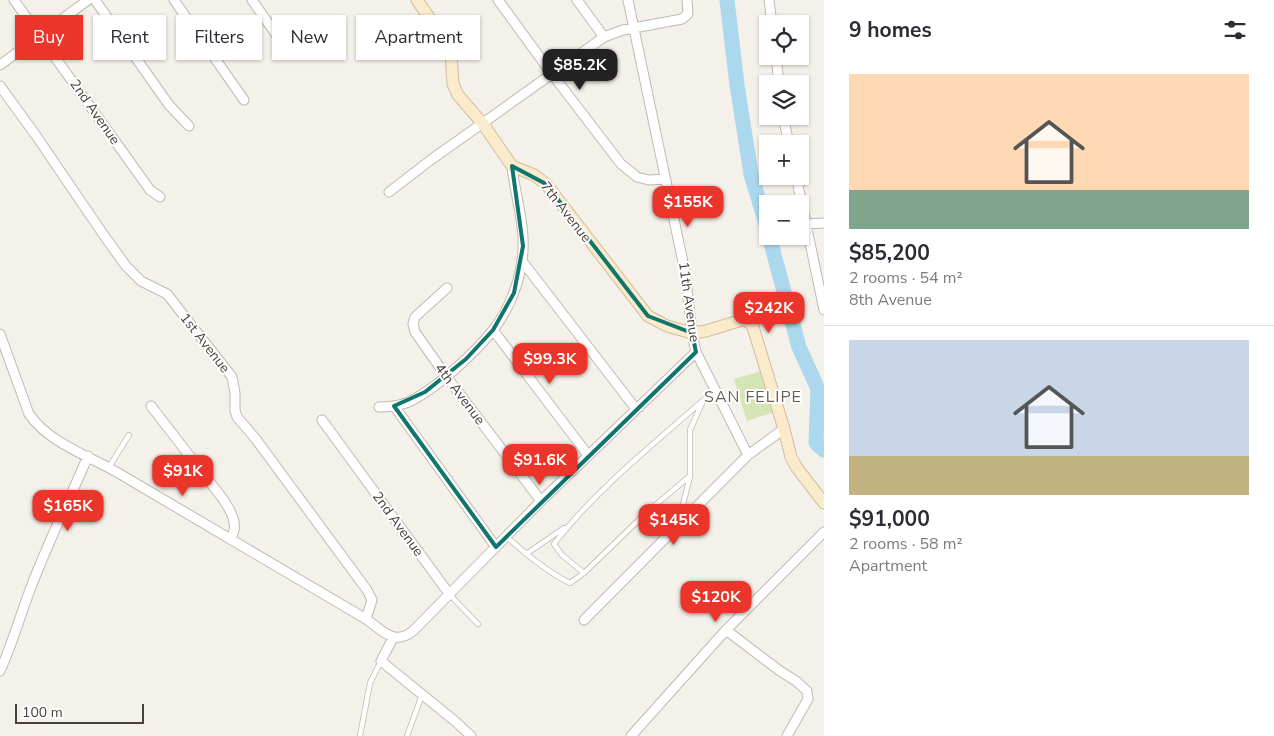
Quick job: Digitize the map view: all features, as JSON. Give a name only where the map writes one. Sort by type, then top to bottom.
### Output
[{"type":"street","name":"2nd Avenue","points":[[14,0],[25,15]]},
{"type":"street","points":[[68,15],[88,0]]},
{"type":"street","points":[[95,0],[169,105],[189,126]]},
{"type":"street","points":[[174,0],[244,100]]},
{"type":"street","points":[[252,0],[272,28]]},
{"type":"street","points":[[379,407],[394,406],[415,398],[466,359],[493,330],[514,293],[522,261],[523,246],[520,209],[512,166],[483,124],[458,95],[453,84],[451,53],[448,45],[417,0]]},
{"type":"street","points":[[498,0],[552,74],[628,171],[637,177],[649,180],[666,179]]},
{"type":"street","points":[[577,0],[604,37]]},
{"type":"street","name":"11th Avenue","points":[[628,0],[685,272],[696,352],[748,454]]},
{"type":"street","points":[[389,192],[432,159],[604,37],[633,28],[682,19],[688,14],[687,0]]},
{"type":"street","points":[[769,0],[771,15]]},
{"type":"street","points":[[0,65],[15,54]]},
{"type":"street","name":"2nd Avenue","points":[[57,60],[150,190],[160,197]]},
{"type":"street","name":"1st Avenue","points":[[0,86],[126,266],[141,281],[167,294],[232,377],[237,417],[256,438],[367,590],[372,600],[366,619]]},
{"type":"street","name":"7th Avenue","points":[[512,166],[534,175],[546,184],[634,301],[648,316],[667,326],[692,333]]},
{"type":"street","points":[[809,224],[824,223]]},
{"type":"street","points":[[809,238],[824,310]]},
{"type":"street","points":[[522,261],[636,409]]},
{"type":"street","name":"4th Avenue","points":[[447,288],[416,317],[413,324],[415,332],[541,501]]},
{"type":"street","points":[[692,333],[706,331],[742,320],[749,322],[753,327],[784,428],[791,458],[824,503]]},
{"type":"street","points":[[493,330],[588,455]]},
{"type":"street","points":[[0,334],[29,414],[36,424],[48,434],[109,467],[366,619],[393,638],[405,638],[413,631],[541,501],[696,352]]},
{"type":"street","points":[[150,406],[218,492],[232,513],[235,533],[230,539]]},
{"type":"street","points":[[394,406],[496,547]]},
{"type":"street","name":"2nd Avenue","points":[[322,420],[450,595]]},
{"type":"street","points":[[584,620],[748,454],[784,428]]},
{"type":"street","points":[[0,671],[2,661],[17,631],[26,599],[88,456]]},
{"type":"street","points":[[631,736],[726,630],[824,532]]},
{"type":"street","points":[[726,630],[807,691],[808,699],[787,736]]},
{"type":"street","points":[[393,638],[381,661],[471,736]]},
{"type":"lane","points":[[526,554],[570,523],[651,446],[716,390]]},
{"type":"lane","points":[[679,524],[690,476],[690,430],[703,401]]},
{"type":"lane","points":[[109,467],[128,435]]},
{"type":"lane","points":[[507,537],[526,554],[559,578],[570,583],[584,573],[647,512],[690,476]]},
{"type":"lane","points":[[570,523],[554,544],[562,555],[584,573]]},
{"type":"lane","name":"2nd Avenue","points":[[450,595],[478,624]]},
{"type":"lane","points":[[360,736],[370,683],[381,661]]},
{"type":"lane","points":[[407,736],[422,695]]},
{"type":"highlighted area","points":[[512,166],[546,184],[648,316],[692,333],[696,352],[496,547],[394,406],[425,392],[466,359],[493,330],[514,293],[523,246]]},
{"type":"green space","points":[[761,371],[774,412],[747,421],[734,379]]},
{"type":"waterway","points":[[727,0],[737,85],[751,174],[759,201]]},
{"type":"waterway","points":[[771,245],[799,347],[818,389],[816,443],[824,450]]},
{"type":"district","name":"SAN FELIPE","points":[[753,397]]}]
